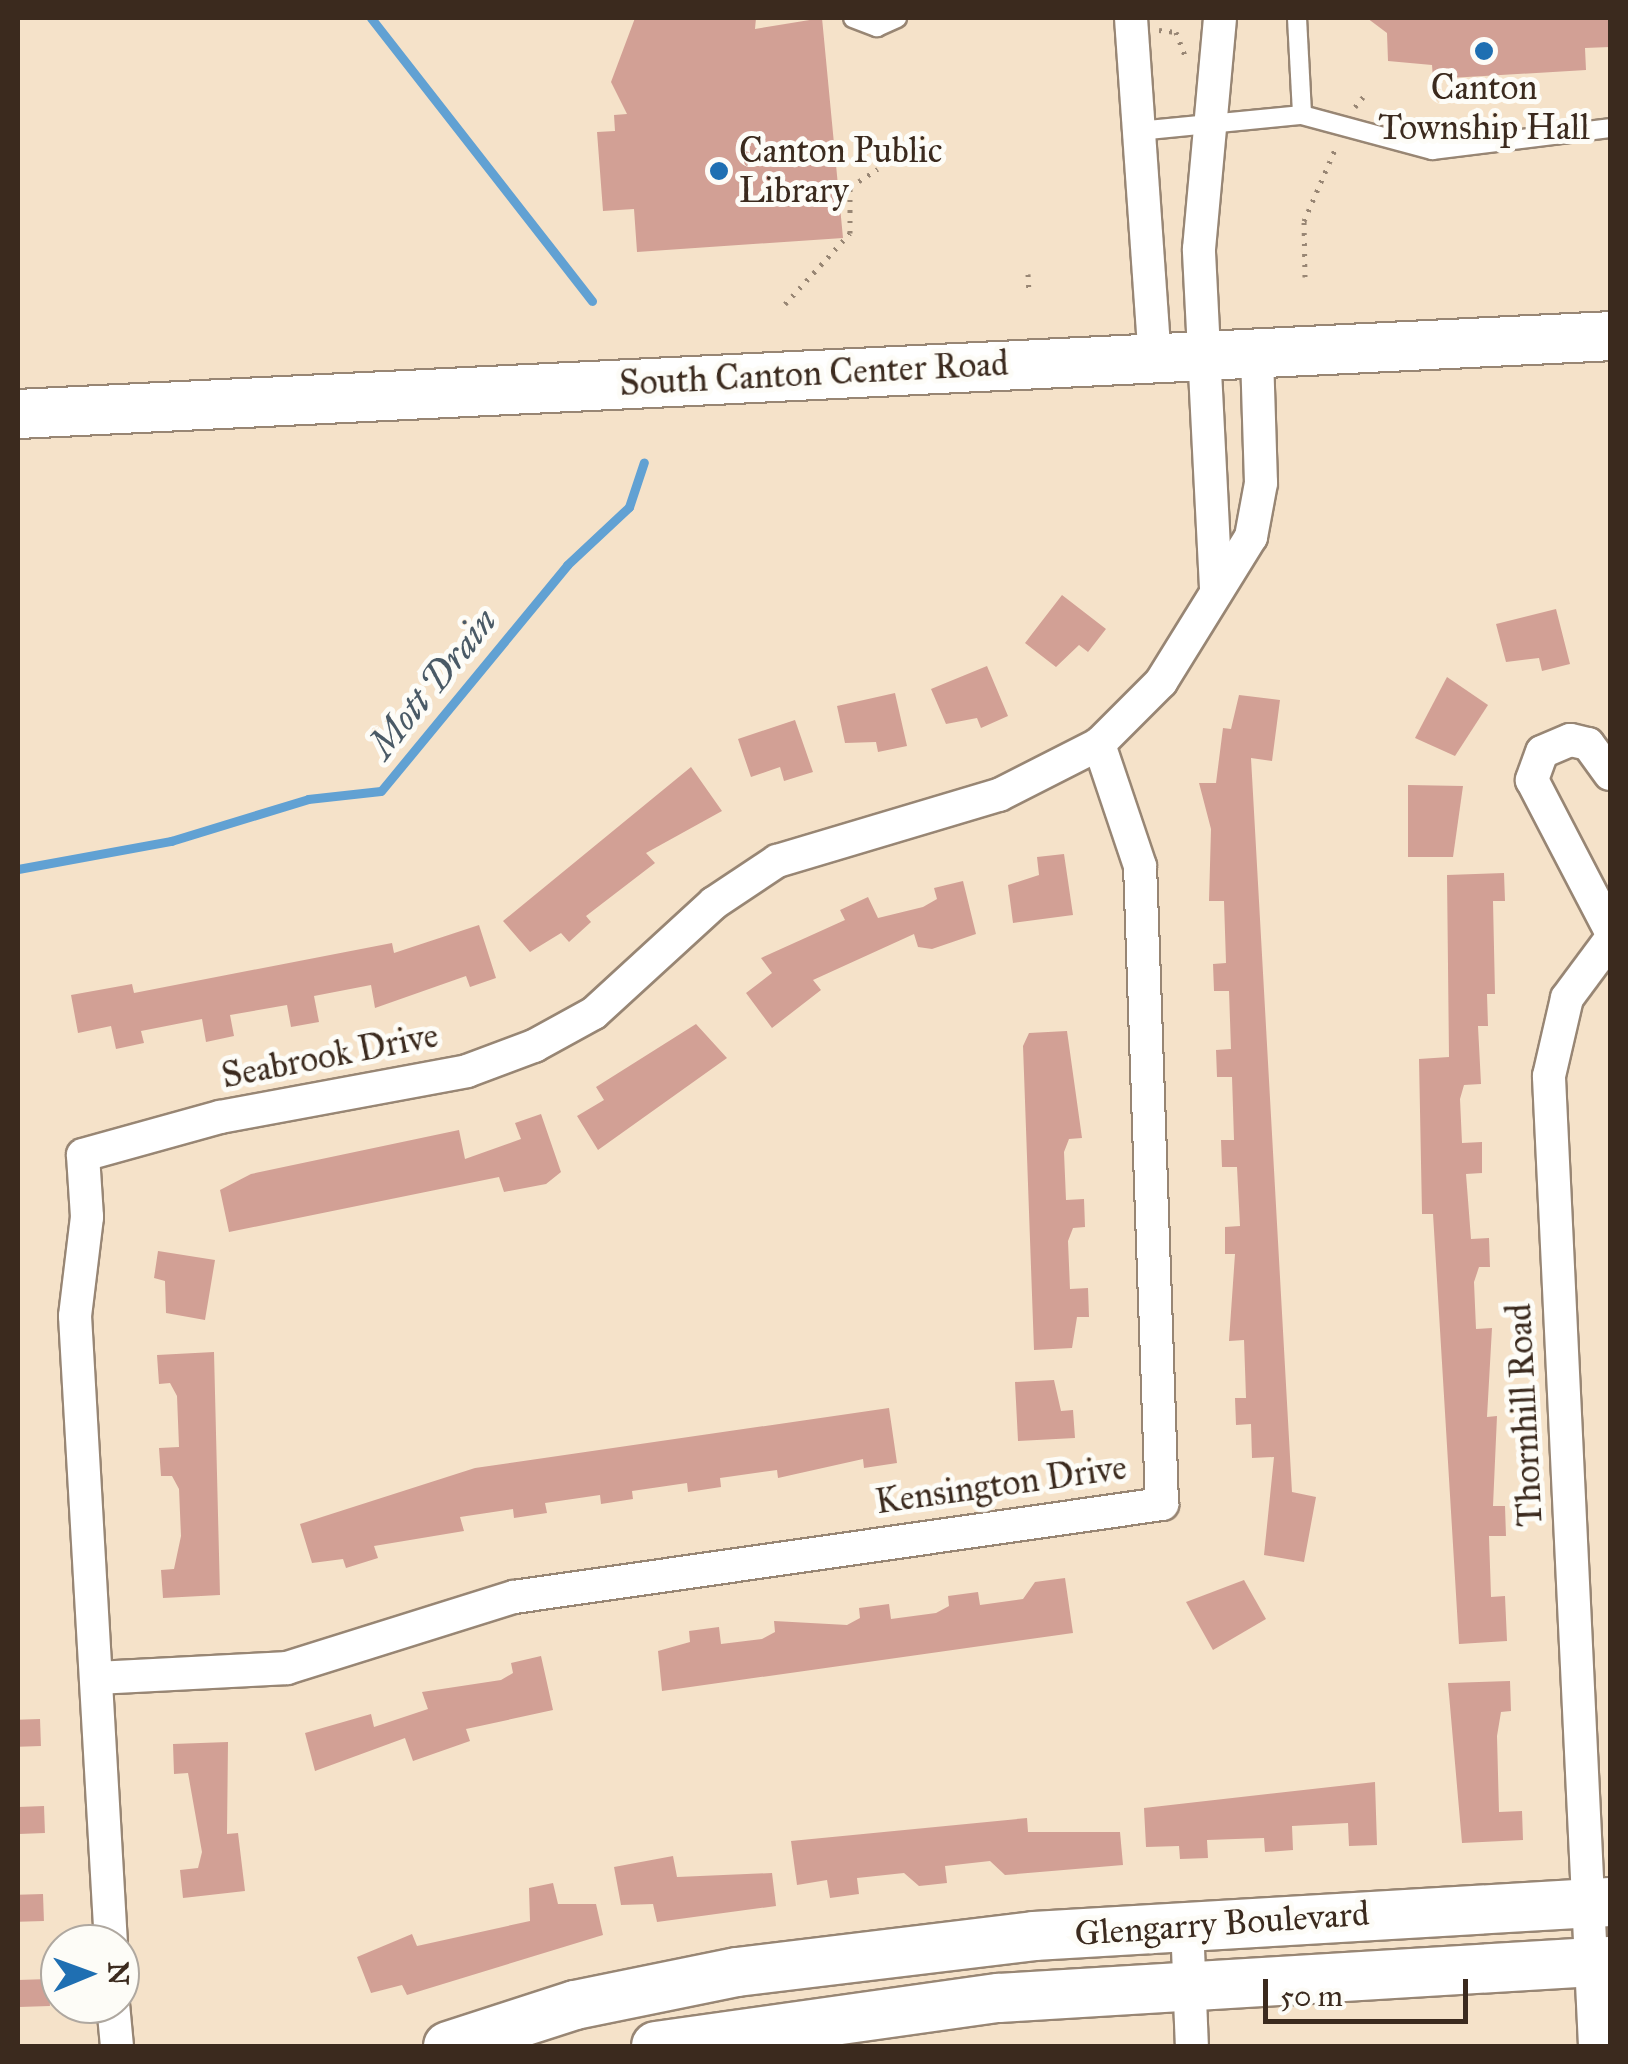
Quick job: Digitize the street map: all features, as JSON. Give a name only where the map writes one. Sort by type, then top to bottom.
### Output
[{"type":"street","points":[[1216,588],[1208,356],[1199,249],[1220,18]]},
{"type":"street","points":[[1142,24],[1138,131],[1155,357]]},
{"type":"street","name":"South Canton Center Road","points":[[18,414],[1610,336]]},
{"type":"street","name":"Seabrook Drive","points":[[109,1924],[75,1316],[87,1217],[82,1155],[220,1117],[467,1072],[534,1046],[594,1014],[714,903],[777,861],[999,795],[1098,744],[1161,682],[1254,519],[1257,354]]},
{"type":"street","points":[[1610,774],[1588,744],[1570,740],[1542,752],[1532,780],[1610,930]]},
{"type":"street","name":"Kensington Drive","points":[[98,1678],[286,1668],[514,1597],[1162,1504],[1140,866],[1098,744]]},
{"type":"street","name":"Thornhill Road","points":[[1595,2046],[1601,1962],[1600,1903],[1549,1076],[1567,998],[1610,940]]},
{"type":"street","name":"Glengarry Boulevard","points":[[468,2043],[656,1986],[834,1960],[1186,1924],[1600,1903]]},
{"type":"street","points":[[1186,1924],[1192,2046]]},
{"type":"street","points":[[834,1960],[842,2018]]},
{"type":"street","name":"Glengarry Boulevard","points":[[656,2046],[842,2018],[1189,1983],[1601,1962]]},
{"type":"lane","points":[[854,18],[878,27],[897,18]]},
{"type":"lane","points":[[1297,18],[1302,115]]},
{"type":"lane","points":[[1138,131],[1209,120],[1302,115],[1432,150],[1610,128]]},
{"type":"path","points":[[1142,24],[1176,32],[1196,61]]},
{"type":"path","points":[[1355,107],[1363,97]]},
{"type":"path","points":[[1306,277],[1304,221],[1337,146]]},
{"type":"path","points":[[785,304],[850,234],[850,188],[878,170]]},
{"type":"path","points":[[1028,274],[1029,293]]},
{"type":"building","name":"Canton Public Library","points":[[635,18],[756,18],[755,29],[822,18],[843,238],[637,252],[634,209],[603,211],[597,132],[615,131],[614,115],[627,114],[611,82]]},
{"type":"building","name":"Canton Township Hall","points":[[1367,18],[1610,18],[1610,47],[1585,48],[1586,70],[1433,79],[1432,65],[1388,61],[1387,33]]},
{"type":"building","points":[[1062,595],[1106,629],[1088,652],[1079,645],[1056,667],[1025,643]]},
{"type":"building","points":[[1556,609],[1570,664],[1542,671],[1539,658],[1506,662],[1496,624]]},
{"type":"building","points":[[987,666],[1008,716],[981,728],[977,718],[946,724],[931,689]]},
{"type":"building","points":[[1447,677],[1488,705],[1455,756],[1415,738]]},
{"type":"building","points":[[895,693],[907,746],[878,752],[876,742],[845,743],[837,706]]},
{"type":"building","points":[[1239,695],[1280,700],[1272,761],[1251,758],[1292,1492],[1316,1497],[1304,1562],[1264,1555],[1274,1457],[1252,1458],[1251,1424],[1236,1425],[1235,1398],[1246,1398],[1244,1340],[1229,1341],[1235,1254],[1225,1254],[1225,1227],[1240,1226],[1237,1167],[1222,1167],[1221,1140],[1234,1140],[1232,1077],[1217,1077],[1216,1050],[1231,1049],[1229,991],[1214,991],[1213,964],[1226,963],[1224,901],[1209,901],[1211,829],[1199,783],[1216,783],[1223,728],[1231,729]]},
{"type":"building","points":[[795,720],[813,772],[784,781],[780,767],[751,777],[738,739]]},
{"type":"building","points":[[691,767],[722,811],[646,853],[655,863],[586,916],[591,922],[569,942],[561,933],[530,952],[503,921]]},
{"type":"building","points":[[1408,785],[1463,786],[1453,857],[1408,857]]},
{"type":"building","points":[[1064,854],[1073,915],[1013,923],[1008,885],[1039,875],[1037,857]]},
{"type":"building","points":[[1504,873],[1505,901],[1493,901],[1495,994],[1487,994],[1488,1026],[1478,1026],[1481,1084],[1464,1085],[1460,1099],[1462,1143],[1482,1142],[1482,1173],[1466,1174],[1471,1239],[1489,1238],[1490,1267],[1479,1267],[1474,1282],[1476,1329],[1492,1328],[1487,1417],[1497,1416],[1493,1506],[1505,1506],[1506,1536],[1489,1536],[1491,1597],[1505,1596],[1507,1641],[1459,1644],[1433,1214],[1422,1214],[1419,1059],[1449,1057],[1447,875]]},
{"type":"building","points":[[963,881],[976,934],[932,949],[918,947],[914,934],[813,980],[821,990],[772,1028],[746,993],[772,973],[761,958],[845,920],[840,910],[868,897],[878,918],[923,907],[937,899],[934,888]]},
{"type":"building","points":[[479,925],[496,978],[470,987],[466,976],[375,1008],[371,985],[314,996],[319,1022],[291,1027],[287,1005],[230,1015],[234,1036],[206,1042],[202,1019],[141,1031],[144,1043],[116,1049],[111,1026],[78,1033],[71,995],[132,984],[134,993],[392,943],[394,953]]},
{"type":"building","points":[[696,1024],[727,1058],[598,1150],[577,1116],[604,1100],[596,1087]]},
{"type":"building","points":[[1067,1031],[1082,1138],[1069,1139],[1064,1152],[1066,1200],[1084,1199],[1085,1227],[1073,1228],[1068,1241],[1070,1289],[1088,1288],[1089,1317],[1077,1317],[1072,1348],[1034,1350],[1023,1046],[1029,1033]]},
{"type":"building","points":[[541,1114],[561,1172],[546,1184],[504,1192],[499,1177],[229,1232],[220,1190],[251,1174],[459,1130],[465,1159],[521,1139],[515,1123]]},
{"type":"building","points":[[158,1251],[215,1260],[205,1320],[166,1313],[165,1281],[154,1278]]},
{"type":"building","points":[[214,1352],[220,1595],[163,1598],[161,1570],[174,1569],[181,1536],[179,1489],[172,1476],[161,1476],[159,1448],[179,1447],[177,1396],[170,1383],[159,1384],[157,1355]]},
{"type":"building","points":[[1054,1380],[1061,1411],[1073,1410],[1075,1438],[1018,1441],[1015,1382]]},
{"type":"building","points":[[889,1408],[897,1463],[864,1468],[863,1459],[778,1478],[777,1470],[720,1478],[721,1487],[688,1492],[687,1483],[632,1491],[633,1499],[601,1504],[600,1495],[545,1503],[547,1513],[514,1518],[513,1509],[460,1517],[464,1531],[374,1546],[378,1558],[346,1568],[343,1559],[312,1563],[300,1524],[475,1468]]},
{"type":"building","points":[[1065,1578],[1073,1633],[662,1691],[658,1651],[690,1642],[689,1631],[719,1627],[721,1644],[762,1639],[775,1632],[774,1621],[847,1625],[860,1618],[859,1608],[889,1604],[891,1619],[936,1613],[949,1606],[948,1596],[978,1592],[980,1605],[1023,1599],[1035,1582]]},
{"type":"building","points":[[1244,1580],[1266,1619],[1213,1650],[1186,1602]]},
{"type":"building","points":[[541,1656],[553,1710],[466,1729],[470,1741],[413,1761],[405,1738],[315,1771],[305,1733],[371,1714],[374,1727],[428,1709],[422,1692],[501,1680],[513,1673],[511,1663]]},
{"type":"building","points":[[1510,1681],[1511,1711],[1501,1712],[1497,1736],[1499,1812],[1522,1811],[1523,1840],[1462,1843],[1448,1683]]},
{"type":"building","points":[[40,1719],[41,1746],[19,1747],[18,1720]]},
{"type":"building","points":[[228,1742],[227,1834],[238,1833],[245,1891],[183,1898],[180,1870],[198,1868],[202,1852],[188,1773],[174,1774],[173,1744]]},
{"type":"building","points":[[1375,1782],[1377,1845],[1349,1846],[1348,1823],[1292,1826],[1293,1850],[1265,1852],[1264,1838],[1207,1840],[1208,1858],[1180,1859],[1179,1846],[1146,1847],[1144,1808]]},
{"type":"building","points":[[44,1806],[45,1833],[19,1834],[18,1807]]},
{"type":"building","points":[[1027,1818],[1028,1832],[1120,1832],[1123,1865],[1005,1875],[990,1861],[945,1866],[947,1883],[919,1886],[904,1873],[857,1878],[859,1894],[830,1898],[827,1880],[797,1885],[791,1841]]},
{"type":"building","points":[[673,1856],[677,1877],[772,1873],[776,1906],[657,1922],[653,1904],[621,1905],[614,1867]]},
{"type":"building","points":[[553,1883],[558,1904],[596,1904],[603,1935],[407,1995],[402,1985],[371,1993],[357,1957],[412,1934],[417,1946],[530,1921],[529,1888]]},
{"type":"building","points":[[43,1894],[44,1921],[19,1922],[18,1895]]},
{"type":"building","points":[[40,1979],[40,2006],[19,2007],[18,1980]]},
{"type":"waterway","name":"Mott Drain","points":[[371,18],[592,301]]},
{"type":"waterway","name":"Mott Drain","points":[[18,869],[171,841],[308,799],[381,791],[567,565],[629,507],[644,462]]},
{"type":"place","name":"Canton Township Hall","points":[[1484,51]]},
{"type":"place","name":"Canton Public Library","points":[[719,171]]}]
